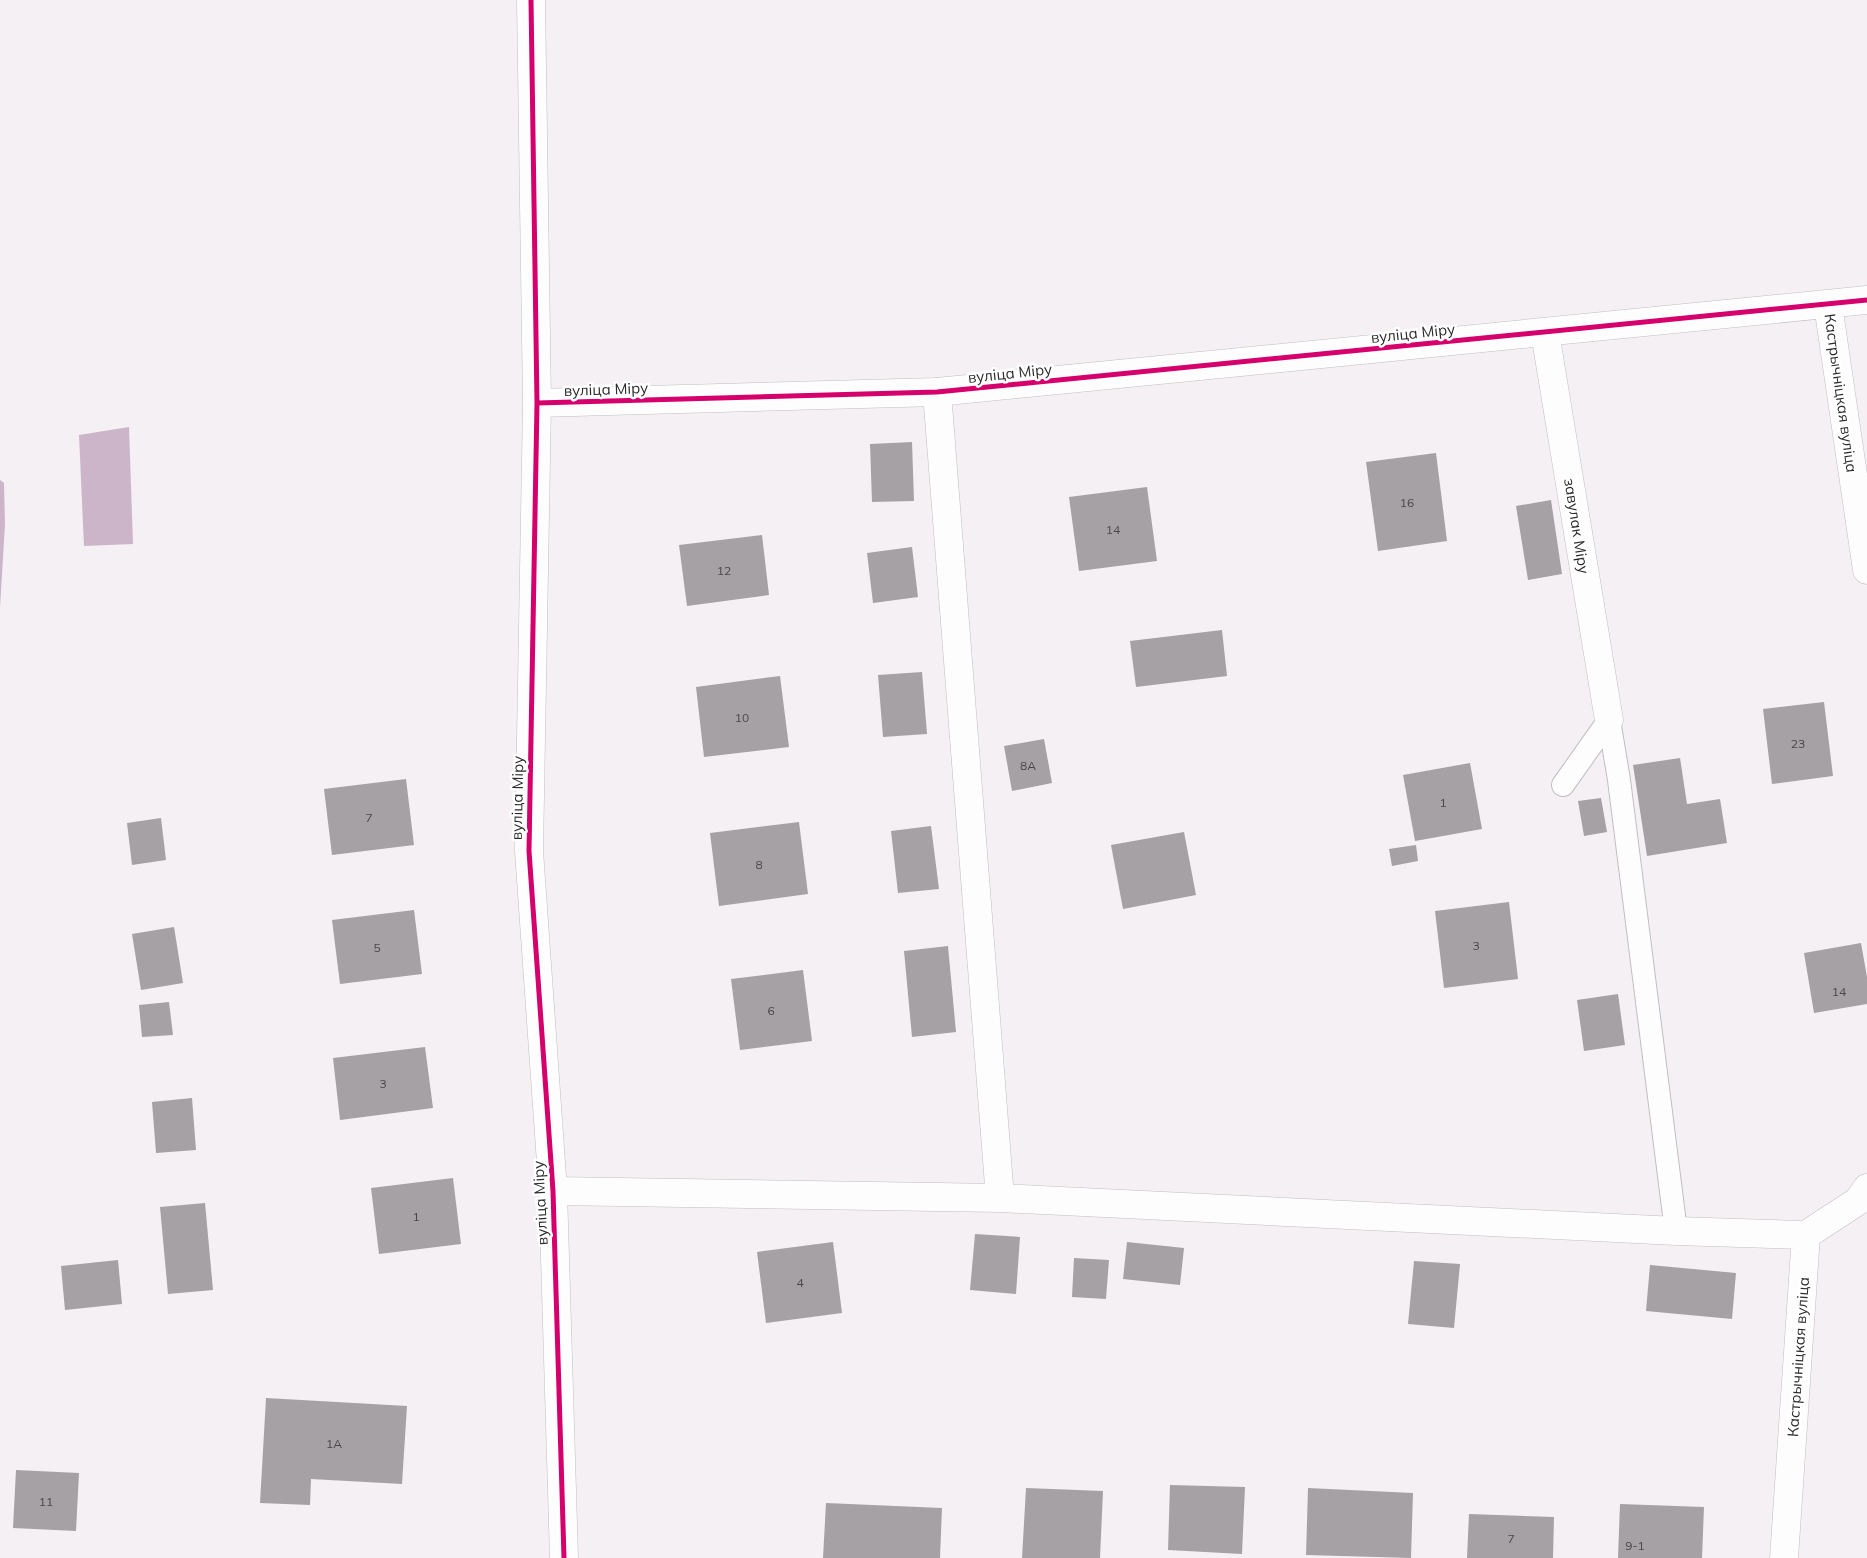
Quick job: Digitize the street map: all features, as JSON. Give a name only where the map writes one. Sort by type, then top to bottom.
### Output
[{"type":"street","points":[[531,0],[536,403]]},
{"type":"street","name":"вуліца Міру","points":[[564,1558],[554,1191],[529,850],[536,403],[937,392],[1867,300]]},
{"type":"street","name":"Кастрычніцкая вуліца","points":[[1828,305],[1867,570]]},
{"type":"street","name":"завулак Міру","points":[[1545,333],[1610,720]]},
{"type":"street","points":[[937,392],[1000,1198]]},
{"type":"street","points":[[554,1191],[1000,1198],[1676,1231],[1806,1235],[1864,1196]]},
{"type":"street","name":"Кастрычніцкая вуліца","points":[[1784,1558],[1806,1235]]},
{"type":"lane","points":[[1563,785],[1610,720]]},
{"type":"lane","points":[[1610,720],[1676,1231]]},
{"type":"shaded area","points":[[129,427],[133,544],[84,546],[79,435]]},
{"type":"shaded area","points":[[0,480],[4,483],[5,524],[0,608]]},
{"type":"building","points":[[912,442],[914,501],[872,502],[870,444]]},
{"type":"building","points":[[1436,453],[1447,541],[1378,551],[1366,462]]},
{"type":"building","points":[[1147,487],[1157,561],[1079,571],[1069,497]]},
{"type":"building","points":[[1551,500],[1562,574],[1528,580],[1516,506]]},
{"type":"building","points":[[762,535],[769,595],[687,606],[679,545]]},
{"type":"building","points":[[912,547],[918,597],[873,603],[867,553]]},
{"type":"building","points":[[1222,630],[1227,676],[1136,687],[1130,641]]},
{"type":"building","points":[[922,672],[927,734],[883,737],[878,675]]},
{"type":"building","points":[[780,676],[789,747],[704,757],[696,687]]},
{"type":"building","points":[[1824,702],[1833,776],[1772,784],[1763,709]]},
{"type":"building","points":[[1044,739],[1052,783],[1012,791],[1004,746]]},
{"type":"building","points":[[1680,758],[1687,804],[1720,799],[1727,843],[1647,856],[1633,765]]},
{"type":"building","points":[[1470,763],[1482,829],[1415,841],[1403,775]]},
{"type":"building","points":[[406,779],[414,845],[332,855],[324,789]]},
{"type":"building","points":[[1601,798],[1607,832],[1584,836],[1578,801]]},
{"type":"building","points":[[161,818],[166,860],[132,865],[127,823]]},
{"type":"building","points":[[799,822],[808,894],[719,906],[710,833]]},
{"type":"building","points":[[931,826],[939,889],[898,893],[891,831]]},
{"type":"building","points":[[1184,832],[1196,895],[1123,909],[1111,845]]},
{"type":"building","points":[[1416,845],[1418,861],[1392,866],[1389,849]]},
{"type":"building","points":[[1509,902],[1518,979],[1444,988],[1435,911]]},
{"type":"building","points":[[414,910],[422,974],[340,984],[332,920]]},
{"type":"building","points":[[174,927],[183,983],[141,990],[132,934]]},
{"type":"building","points":[[1861,943],[1867,977],[1867,1004],[1814,1013],[1804,953]]},
{"type":"building","points":[[948,946],[956,1032],[912,1037],[904,951]]},
{"type":"building","points":[[803,970],[812,1041],[740,1050],[731,979]]},
{"type":"building","points":[[1618,994],[1625,1045],[1584,1051],[1577,1000]]},
{"type":"building","points":[[169,1002],[173,1035],[142,1037],[139,1005]]},
{"type":"building","points":[[425,1047],[433,1108],[340,1120],[333,1058]]},
{"type":"building","points":[[192,1098],[196,1150],[156,1153],[152,1102]]},
{"type":"building","points":[[453,1178],[461,1244],[379,1254],[371,1188]]},
{"type":"building","points":[[205,1203],[213,1290],[168,1294],[160,1207]]},
{"type":"building","points":[[975,1234],[1020,1237],[1016,1294],[970,1290]]},
{"type":"building","points":[[833,1242],[842,1313],[766,1323],[757,1252]]},
{"type":"building","points":[[1127,1242],[1184,1248],[1180,1285],[1123,1279]]},
{"type":"building","points":[[1074,1258],[1109,1260],[1106,1299],[1072,1297]]},
{"type":"building","points":[[118,1260],[122,1304],[65,1310],[61,1266]]},
{"type":"building","points":[[1414,1261],[1460,1264],[1454,1328],[1408,1324]]},
{"type":"building","points":[[1650,1265],[1736,1273],[1732,1319],[1646,1311]]},
{"type":"building","points":[[266,1398],[407,1406],[402,1484],[311,1479],[310,1505],[260,1503]]},
{"type":"building","points":[[16,1470],[79,1473],[76,1531],[13,1528]]},
{"type":"building","points":[[1170,1485],[1245,1487],[1242,1554],[1168,1550]]},
{"type":"building","points":[[1026,1488],[1103,1491],[1100,1558],[1022,1558]]},
{"type":"building","points":[[1308,1488],[1413,1493],[1411,1558],[1306,1555]]},
{"type":"building","points":[[826,1503],[942,1508],[940,1558],[823,1558]]},
{"type":"building","points":[[1620,1504],[1704,1507],[1702,1558],[1618,1558]]},
{"type":"building","points":[[1469,1514],[1554,1517],[1553,1558],[1467,1558]]},
{"type":"cycle path","points":[[531,0],[537,403],[529,851],[553,1191],[564,1558]]},
{"type":"cycle path","points":[[537,403],[937,392],[1867,300]]}]
